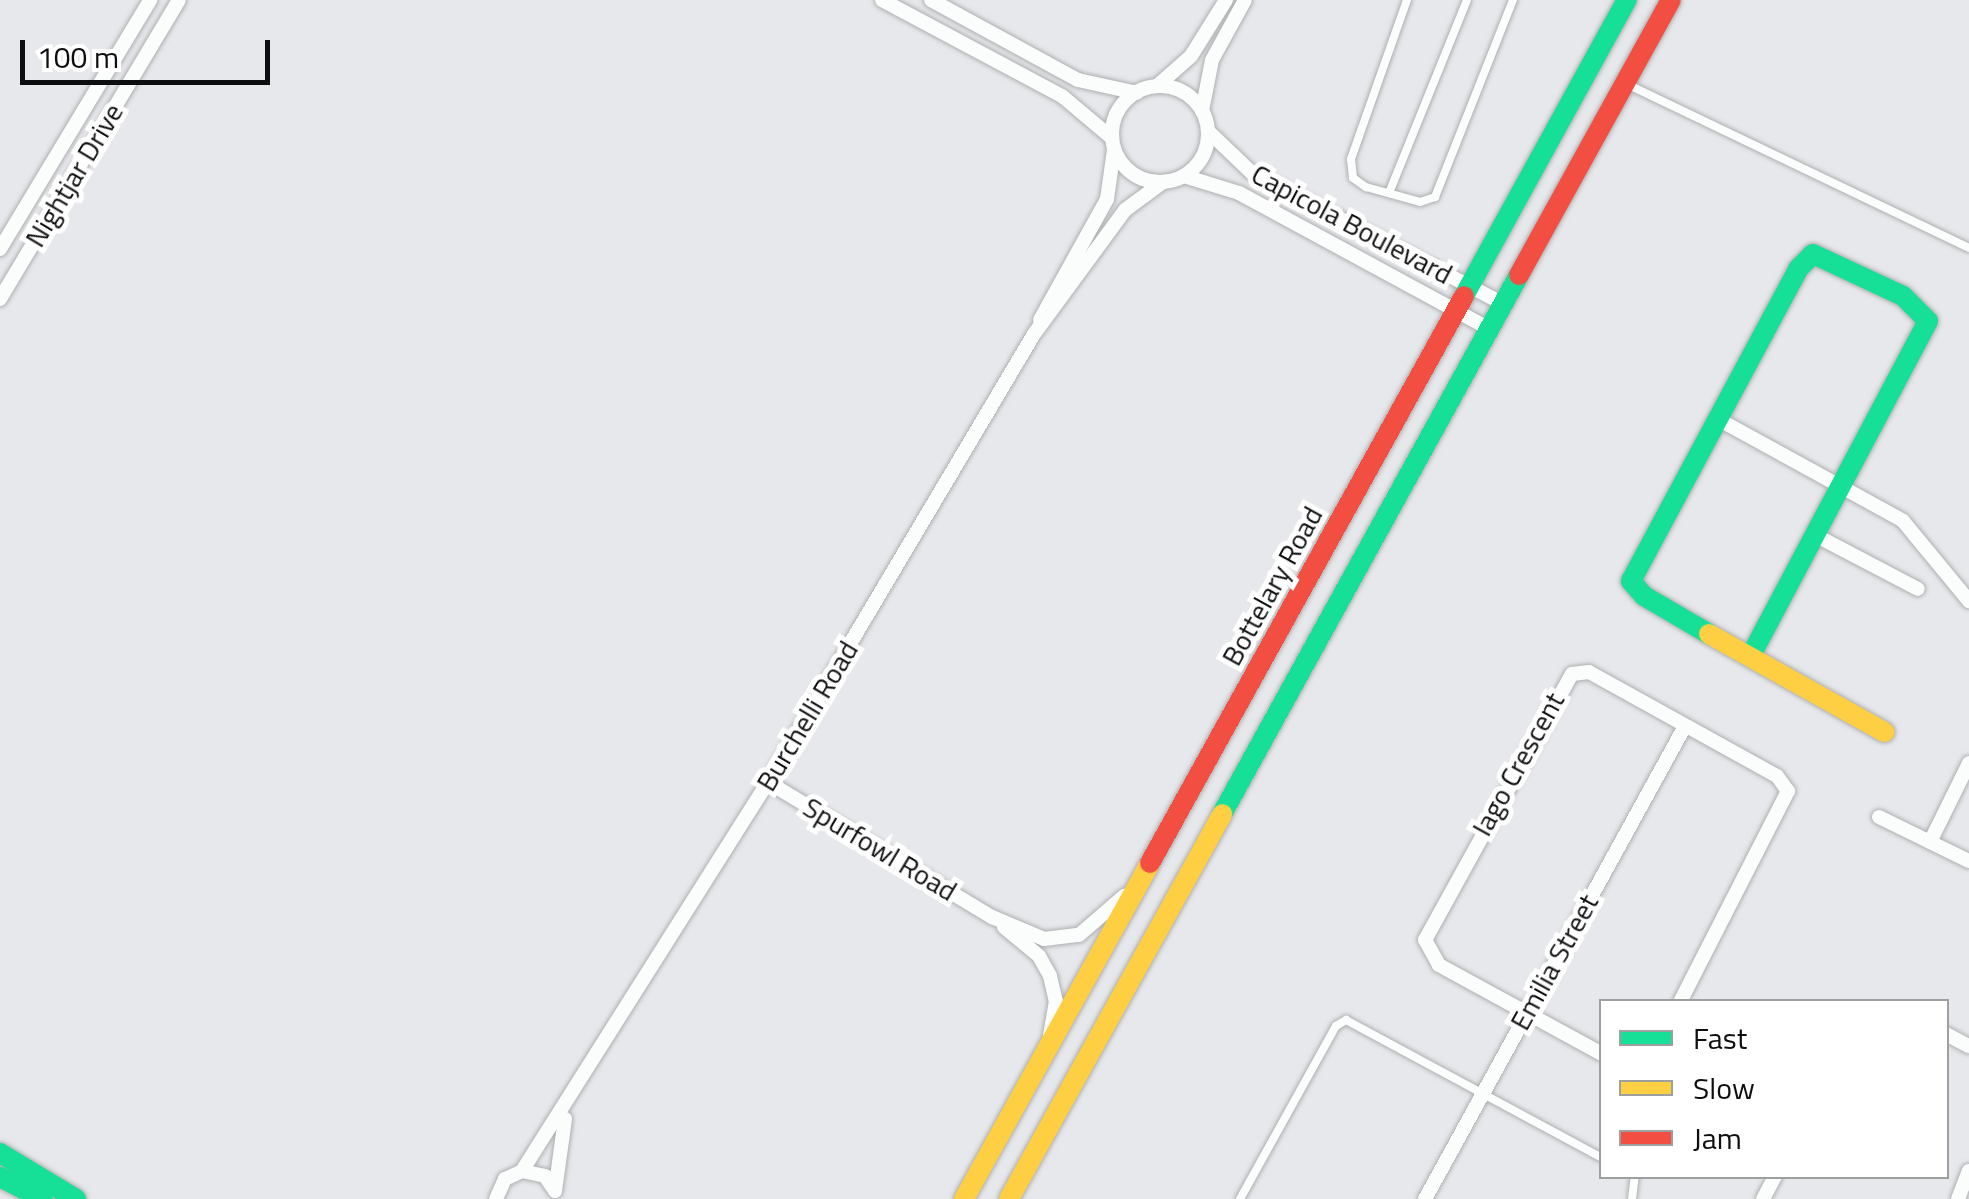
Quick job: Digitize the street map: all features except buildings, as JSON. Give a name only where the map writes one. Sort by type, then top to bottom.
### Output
[{"type":"main road","name":"Bottelary Road","points":[[964,1199],[1045,1060],[1146,870],[1628,0]]},
{"type":"main road","points":[[1009,1199],[1671,0]]},
{"type":"main road","points":[[1750,657],[1924,334],[1927,313],[1903,296],[1822,256],[1806,256],[1631,581],[1644,596],[1750,657],[1884,732]]},
{"type":"main road","points":[[0,1152],[76,1199]]},
{"type":"main road","points":[[0,1177],[43,1199]]},
{"type":"street","name":"Nightjar Drive","points":[[0,250],[150,0]]},
{"type":"street","name":"Nightjar Drive","points":[[0,299],[178,0]]},
{"type":"street","points":[[882,0],[1062,96],[1113,143],[1133,174],[1163,182],[1184,176],[1199,161],[1208,131],[1202,111],[1212,60],[1246,0]]},
{"type":"street","points":[[930,0],[1078,80],[1137,92],[1157,86],[1191,56],[1226,0]]},
{"type":"street","points":[[1157,86],[1178,90],[1202,111]]},
{"type":"street","points":[[1113,143],[1116,116],[1137,92]]},
{"type":"street","name":"Capicola Boulevard","points":[[1208,131],[1252,173],[1506,305]]},
{"type":"street","name":"Burchelli Road","points":[[1034,334],[1069,257],[1107,199],[1113,143]]},
{"type":"street","name":"Capicola Boulevard","points":[[1184,176],[1239,193],[1492,330]]},
{"type":"street","name":"Burchelli Road","points":[[496,1199],[504,1179],[522,1170],[575,1096],[768,782],[1034,334],[1126,210],[1163,182]]},
{"type":"street","points":[[1716,418],[1903,521],[1969,601]]},
{"type":"street","points":[[1815,535],[1918,590]]},
{"type":"street","name":"Iago Crescent","points":[[1599,1052],[1439,964],[1425,940],[1494,806],[1572,674],[1589,672],[1778,776],[1788,799],[1682,999]]},
{"type":"street","name":"Emilia Street","points":[[1425,1199],[1685,726]]},
{"type":"street","points":[[1930,842],[1969,763]]},
{"type":"street","name":"Spurfowl Road","points":[[768,782],[992,917],[1039,956],[1050,976],[1056,1001],[1045,1060]]},
{"type":"street","points":[[1879,817],[1969,861]]},
{"type":"street","name":"Spurfowl Road","points":[[992,917],[1044,938],[1079,935],[1114,908],[1146,870]]},
{"type":"street","name":"Burchelli Road","points":[[556,1195],[558,1142],[575,1096]]},
{"type":"street","points":[[522,1170],[544,1176],[556,1195]]},
{"type":"street","points":[[1958,1199],[1969,1171]]},
{"type":"lane","points":[[1407,0],[1350,159],[1353,178],[1420,202],[1435,198],[1514,0]]},
{"type":"lane","points":[[1389,194],[1467,0]]},
{"type":"lane","points":[[1625,83],[1969,248]]},
{"type":"lane","points":[[1240,1199],[1341,1022],[1352,1021],[1599,1156]]},
{"type":"traffic: fast","points":[[1464,296],[1627,0]]},
{"type":"traffic: fast","points":[[1709,634],[1644,596],[1631,581],[1798,269],[1813,254],[1903,296],[1928,321],[1750,657]]},
{"type":"traffic: fast","points":[[1222,814],[1519,275]]},
{"type":"traffic: fast","points":[[0,1153],[76,1199]]},
{"type":"traffic: fast","points":[[0,1177],[43,1199]]},
{"type":"traffic: slow","points":[[1709,634],[1884,732]]},
{"type":"traffic: slow","points":[[1009,1199],[1222,814]]},
{"type":"traffic: slow","points":[[964,1199],[1150,863]]},
{"type":"traffic: jam","points":[[1519,275],[1671,0]]},
{"type":"traffic: jam","points":[[1150,863],[1464,296]]}]
